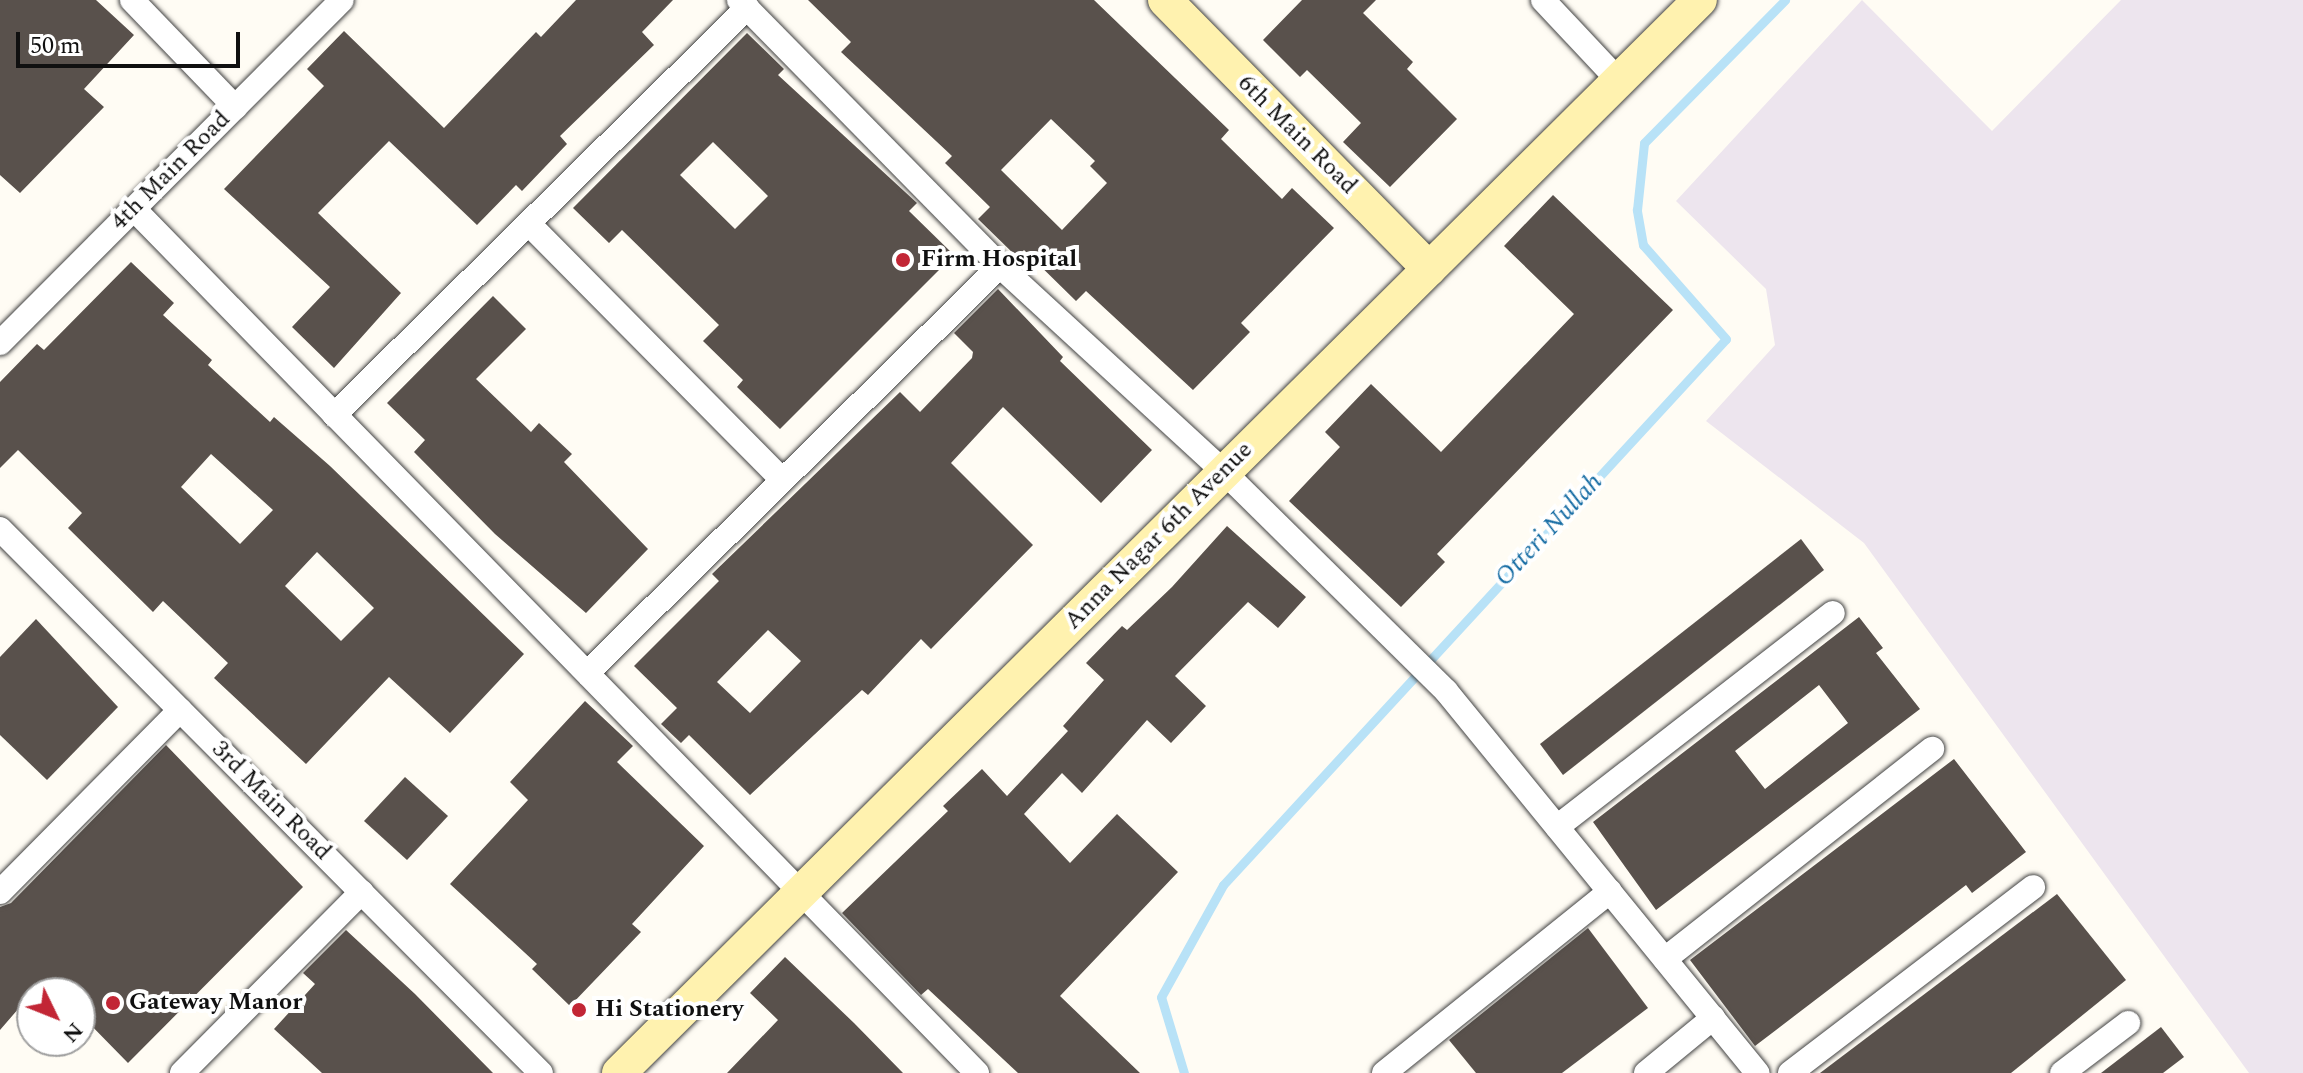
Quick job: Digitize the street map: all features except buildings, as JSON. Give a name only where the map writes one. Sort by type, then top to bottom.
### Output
[{"type":"street","points":[[132,0],[235,107]]},
{"type":"street","name":"4th Main Road","points":[[0,343],[342,0]]},
{"type":"street","name":"6th Main Road","points":[[1165,0],[1429,269]]},
{"type":"street","points":[[1543,0],[1619,81]]},
{"type":"street","name":"Anna Nagar 6th Avenue","points":[[619,1073],[1700,0]]},
{"type":"street","points":[[334,415],[529,224],[743,4],[1000,266],[1224,472],[1446,691],[1758,1073]]},
{"type":"street","points":[[134,209],[977,1073]]},
{"type":"street","points":[[529,224],[782,480]]},
{"type":"street","points":[[587,673],[1000,266]]},
{"type":"street","name":"3rd Main Road","points":[[0,529],[541,1073]]},
{"type":"street","points":[[1557,827],[1833,613]]},
{"type":"street","points":[[0,892],[180,710]]},
{"type":"street","points":[[1665,959],[1932,749]]},
{"type":"street","points":[[1790,1073],[2033,887]]},
{"type":"street","points":[[1384,1073],[1412,1064],[1610,891]]},
{"type":"street","points":[[182,1073],[362,892]]},
{"type":"street","points":[[1646,1073],[1713,1018]]},
{"type":"street","points":[[2062,1073],[2128,1023]]},
{"type":"shaded area","points":[[1862,0],[1992,131],[2121,0],[2303,0],[2303,1073],[2249,1073],[1864,543],[1706,421],[1775,345],[1766,289],[1676,201]]},
{"type":"waterway","name":"Otteri Nullah","points":[[1184,1073],[1161,997],[1223,885],[1726,339],[1643,245],[1637,210],[1644,143],[1785,0]]},
{"type":"place","name":"Firm Hospital","points":[[903,260]]},
{"type":"place","name":"Gateway Manor","points":[[113,1003]]},
{"type":"place","name":"Hi Stationery","points":[[579,1010]]}]
